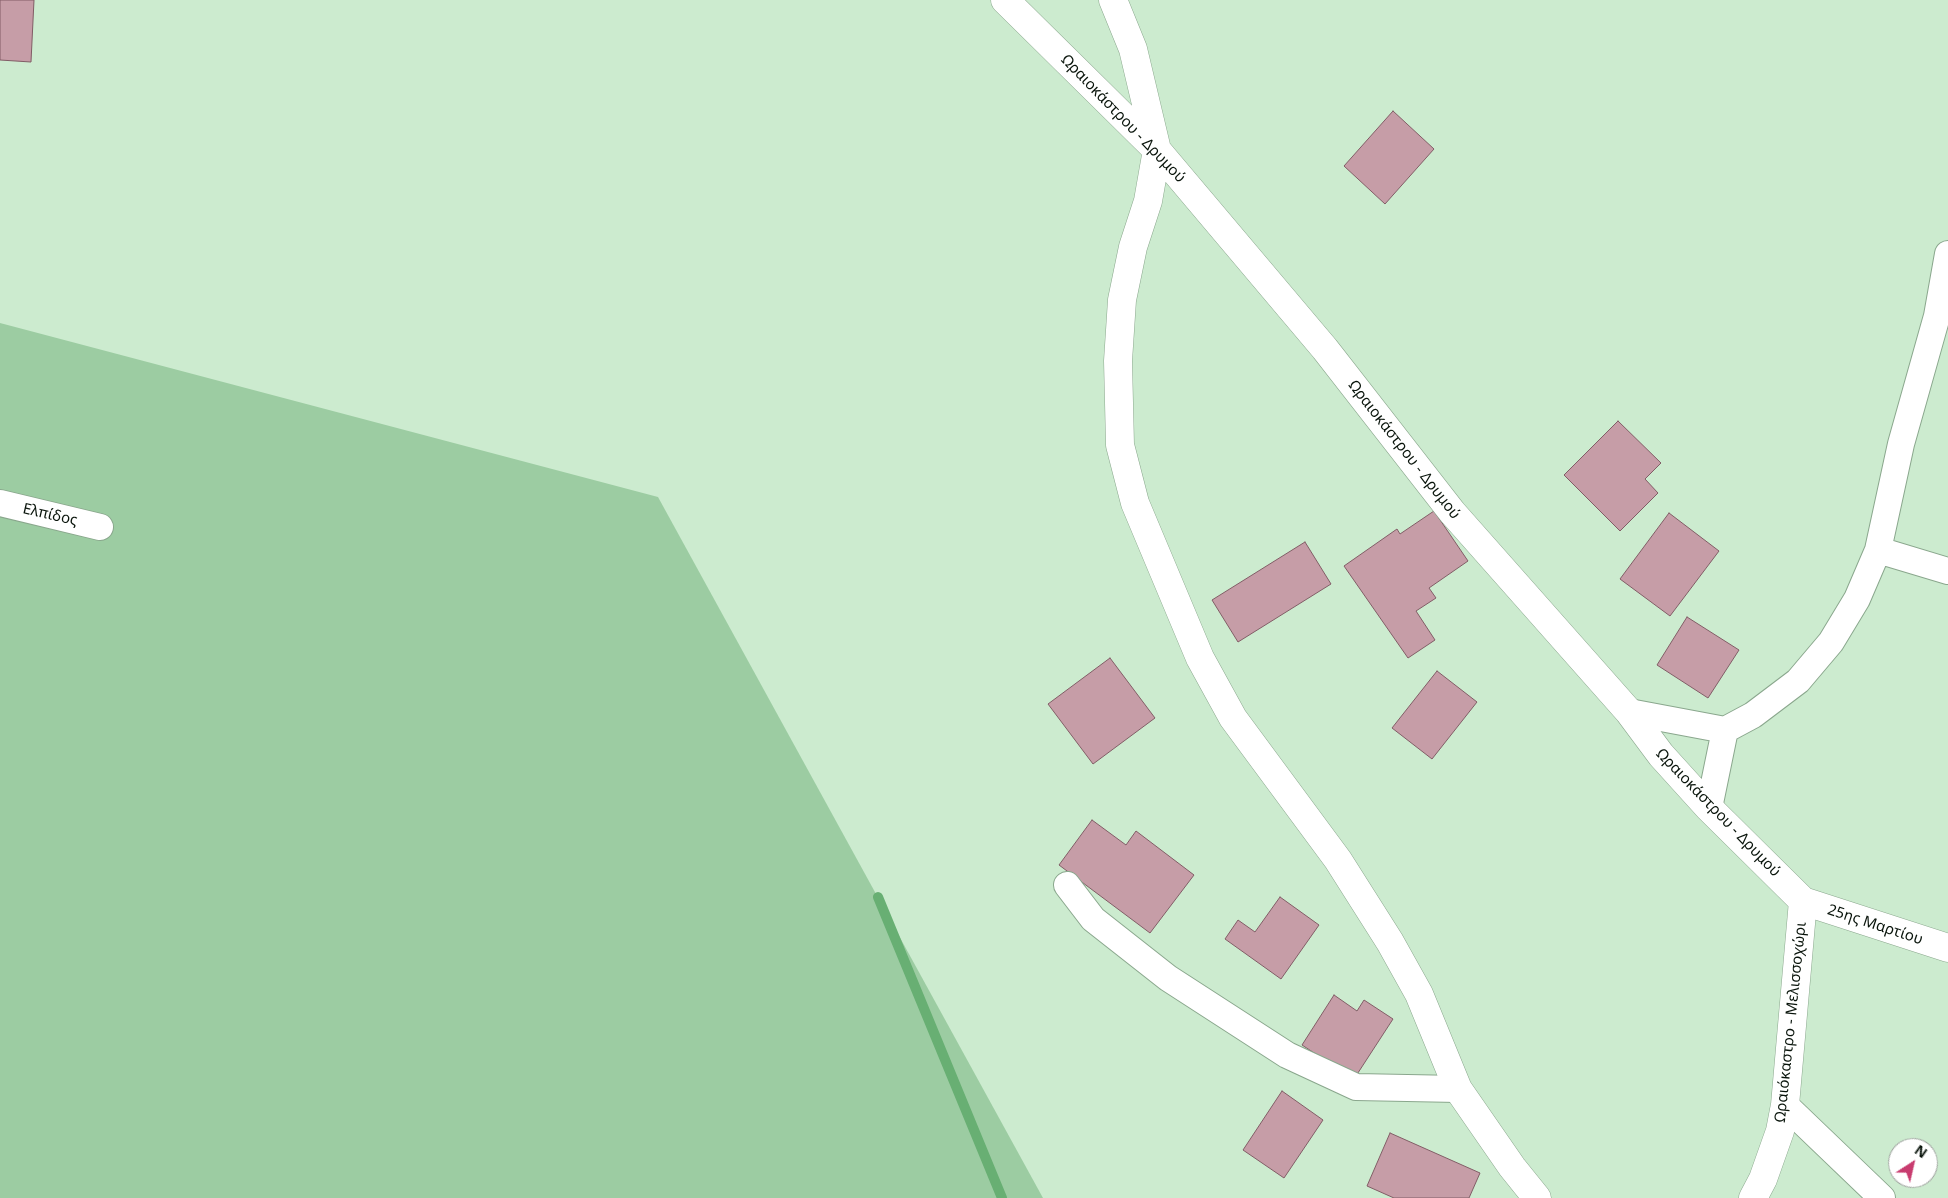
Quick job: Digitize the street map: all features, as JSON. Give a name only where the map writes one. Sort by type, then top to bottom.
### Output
[{"type":"main road","name":"Ωραιοκάστρου - Δρυμού","points":[[1005,0],[1157,150],[1325,349],[1452,512],[1629,712],[1661,755],[1709,808],[1803,901]]},
{"type":"main road","points":[[1113,0],[1133,49],[1157,150],[1148,201],[1133,247],[1122,300],[1118,361],[1120,445],[1135,502],[1205,666],[1233,718],[1338,860],[1390,942],[1419,994],[1458,1089],[1501,1151],[1537,1198]]},
{"type":"main road","name":"25ης Μαρτίου","points":[[1803,901],[1948,948]]},
{"type":"main road","name":"Ωραιόκαστρο - Μελισσοχώρι","points":[[1752,1198],[1763,1179],[1780,1131],[1785,1105],[1803,901]]},
{"type":"street","points":[[1629,712],[1725,730],[1753,716],[1779,698],[1815,663],[1831,642],[1857,600],[1878,550],[1901,444],[1937,356],[1937,316],[1948,254]]},
{"type":"street","name":"Ελπίδος","points":[[0,503],[100,527]]},
{"type":"street","points":[[1878,550],[1948,571]]},
{"type":"street","points":[[1709,808],[1725,730]]},
{"type":"street","points":[[1067,885],[1094,919],[1168,978],[1287,1055],[1356,1087],[1458,1089]]},
{"type":"street","points":[[1785,1105],[1882,1198]]},
{"type":"green space","points":[[0,323],[658,497],[1043,1198],[0,1198]]},
{"type":"building","points":[[0,0],[34,0],[31,62],[0,60]]},
{"type":"building","points":[[1393,111],[1434,149],[1385,204],[1344,166]]},
{"type":"building","points":[[1618,421],[1661,463],[1645,479],[1658,493],[1620,531],[1564,475]]},
{"type":"building","points":[[1434,511],[1468,561],[1429,588],[1436,598],[1416,611],[1435,640],[1408,658],[1344,566],[1397,529],[1400,534]]},
{"type":"building","points":[[1669,513],[1719,551],[1670,616],[1620,579]]},
{"type":"building","points":[[1305,542],[1331,584],[1238,642],[1212,600]]},
{"type":"building","points":[[1687,617],[1739,650],[1708,698],[1657,665]]},
{"type":"building","points":[[1110,658],[1155,718],[1093,764],[1048,704]]},
{"type":"building","points":[[1437,671],[1477,702],[1432,759],[1392,728]]},
{"type":"building","points":[[1092,820],[1126,845],[1136,831],[1194,875],[1150,933],[1059,865]]},
{"type":"building","points":[[1280,897],[1319,925],[1281,979],[1225,939],[1238,920],[1255,932]]},
{"type":"building","points":[[1334,995],[1357,1011],[1364,1000],[1393,1019],[1354,1079],[1302,1045]]},
{"type":"building","points":[[1282,1091],[1323,1120],[1284,1178],[1243,1150]]},
{"type":"building","points":[[1390,1133],[1480,1173],[1469,1198],[1394,1198],[1367,1186]]},
{"type":"waterway","points":[[878,897],[1002,1198]]}]
